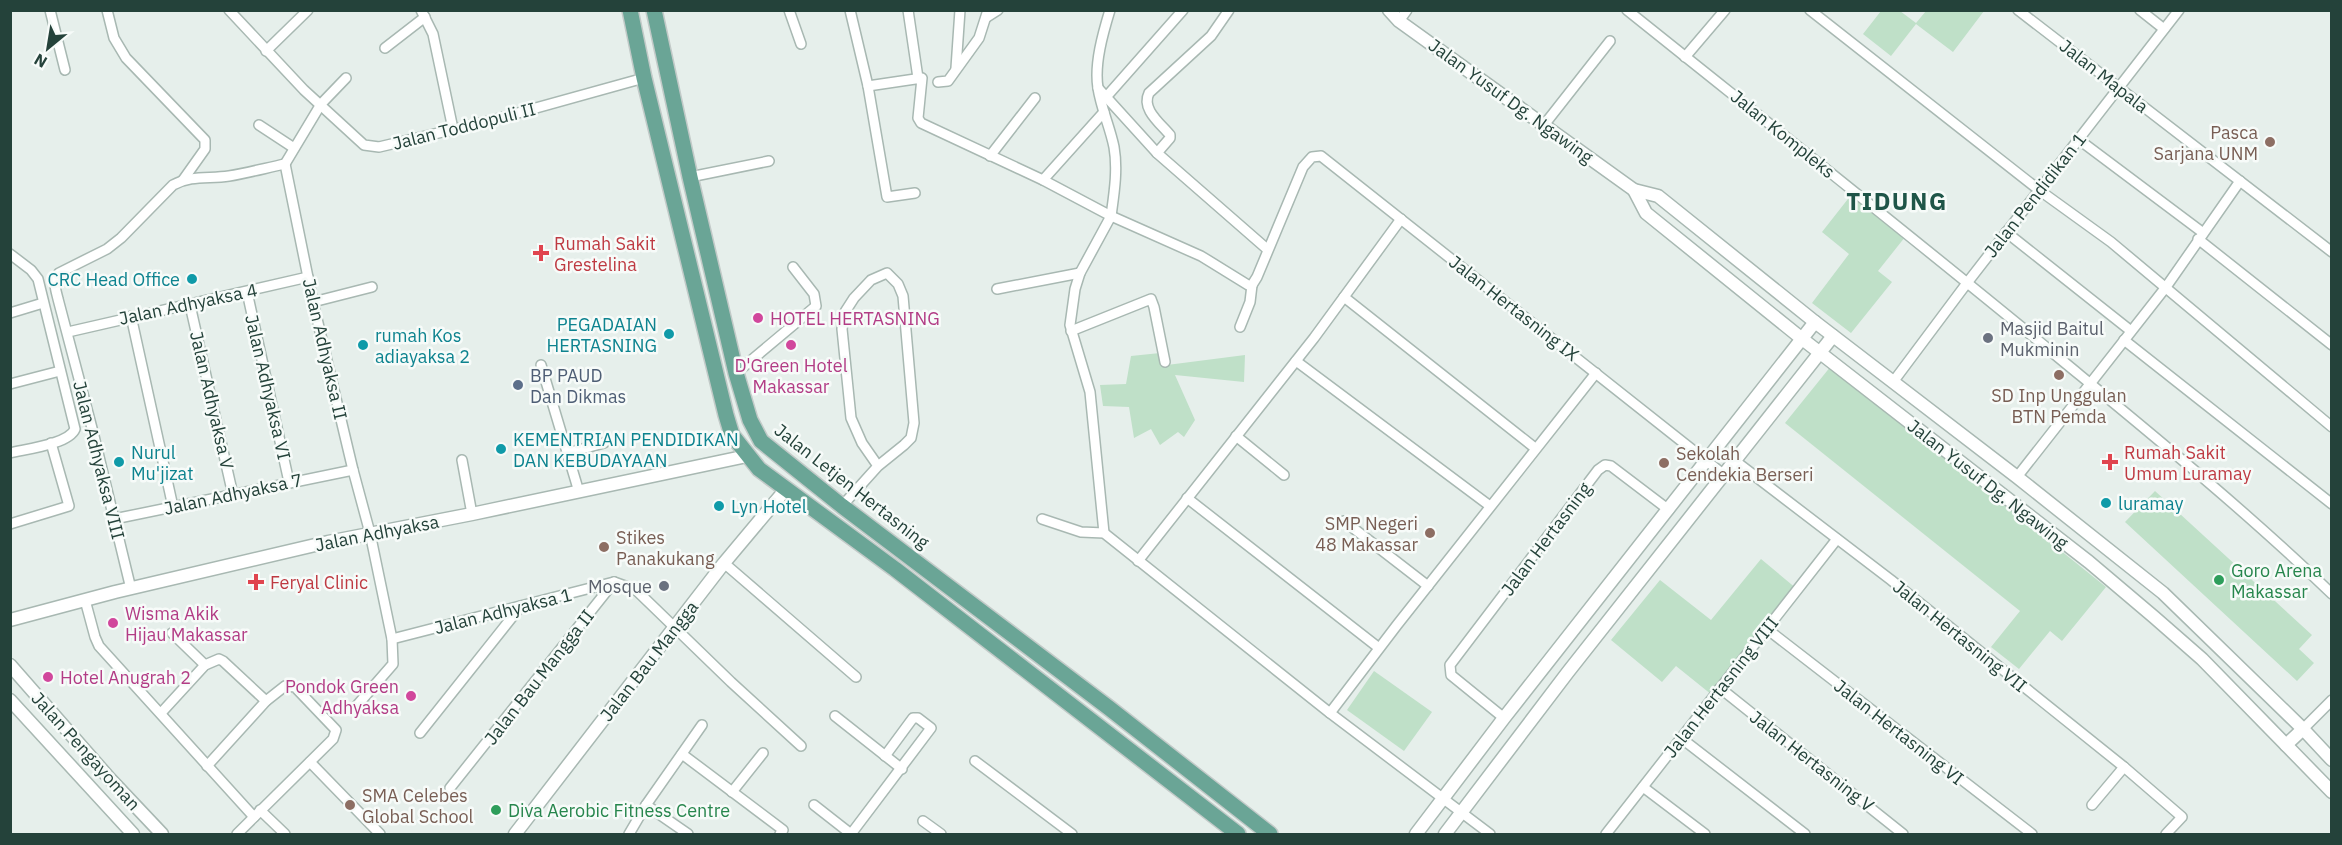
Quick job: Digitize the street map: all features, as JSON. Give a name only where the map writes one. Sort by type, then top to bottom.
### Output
[{"type":"main road","points":[[630,10],[644,78],[726,415],[732,435],[747,456],[759,469],[895,569],[1030,676],[1097,724],[1231,832]]},
{"type":"main road","name":"Jalan Letjen Hertasning","points":[[654,10],[736,373],[750,420],[761,441],[842,506],[1109,708],[1270,834]]},
{"type":"main road","points":[[657,131],[679,125]]},
{"type":"main road","points":[[1097,724],[1109,708]]},
{"type":"street","points":[[50,10],[64,70]]},
{"type":"street","points":[[107,10],[114,38],[126,58],[206,140],[205,149],[183,180]]},
{"type":"street","name":"Jalan Toddopuli II","points":[[229,10],[303,90],[364,145],[370,146],[379,147],[453,129],[644,78]]},
{"type":"street","points":[[266,51],[308,10]]},
{"type":"street","points":[[789,10],[801,44]]},
{"type":"street","points":[[850,10],[868,86],[887,196],[915,193]]},
{"type":"street","points":[[908,10],[920,78],[919,122],[1043,180],[1111,216],[1201,256],[1245,284],[1252,285]]},
{"type":"street","points":[[956,70],[960,10]]},
{"type":"street","points":[[938,82],[948,81],[979,38],[987,14],[998,10]]},
{"type":"street","points":[[1104,533],[1090,392],[1071,331],[1071,306],[1080,273],[1111,216],[1115,160],[1112,140],[1097,87],[1110,10]]},
{"type":"street","points":[[1107,96],[1183,10]]},
{"type":"street","points":[[1157,153],[1170,135],[1147,107],[1146,99],[1149,93],[1211,36],[1230,10]]},
{"type":"street","name":"Jalan Yusuf Dg. Ngawing","points":[[1389,10],[1403,16],[1544,125],[1634,190],[1658,196],[1760,279],[2163,593],[2303,729],[2331,760]]},
{"type":"street","name":"Jalan Kompleks","points":[[1627,10],[2091,384],[2267,532],[2331,594]]},
{"type":"street","points":[[1685,57],[1725,10]]},
{"type":"street","points":[[1810,10],[2039,189],[2111,242],[2331,427]]},
{"type":"street","name":"Jalan Mapala","points":[[2018,10],[2331,252]]},
{"type":"street","points":[[2140,10],[2164,29]]},
{"type":"street","name":"Jalan Pendidikan 1","points":[[1893,382],[1966,283],[2179,10]]},
{"type":"street","points":[[385,48],[423,14],[433,34],[453,129]]},
{"type":"street","points":[[1544,125],[1610,41]]},
{"type":"street","points":[[68,332],[54,285],[57,276],[107,249],[121,238],[172,185],[194,177],[231,176],[285,164],[321,104],[346,78]]},
{"type":"street","points":[[868,86],[920,78]]},
{"type":"street","points":[[1097,87],[1157,153],[1268,249],[1252,285],[1250,302],[1240,327]]},
{"type":"street","points":[[990,156],[1035,98]]},
{"type":"street","points":[[1043,180],[1104,112]]},
{"type":"street","points":[[259,125],[294,148]]},
{"type":"street","points":[[2078,139],[2200,236],[2331,345]]},
{"type":"street","name":"Jalan Hertasning IX","points":[[1268,249],[1303,167],[1312,157],[1321,156],[1723,474]]},
{"type":"street","points":[[690,177],[769,160]]},
{"type":"street","name":"Jalan Adhyaksa II","points":[[285,164],[308,277],[370,533],[392,639],[393,664],[353,710]]},
{"type":"street","points":[[2003,495],[2166,287],[2240,181]]},
{"type":"street","name":"Jalan Yusuf Dg. Ngawing","points":[[1634,190],[1646,213],[1801,338],[2089,562],[2154,617],[2202,659],[2331,792]]},
{"type":"street","points":[[1138,561],[1296,361],[1401,219]]},
{"type":"street","points":[[2006,232],[2131,331]]},
{"type":"street","points":[[10,254],[36,275],[75,429],[70,437],[10,453]]},
{"type":"street","points":[[736,373],[816,306],[817,301],[814,294],[793,267]]},
{"type":"street","points":[[842,506],[878,466],[911,438],[914,423],[903,296],[898,284],[887,273],[872,280],[854,298],[845,312],[842,329],[851,418],[862,443],[878,466]]},
{"type":"street","points":[[996,289],[1080,273]]},
{"type":"street","name":"Jalan Adhyaksa 4","points":[[68,332],[308,277]]},
{"type":"street","points":[[1747,295],[1760,279]]},
{"type":"street","points":[[314,302],[372,287]]},
{"type":"street","name":"Jalan Adhyaksa VI","points":[[247,292],[289,482]]},
{"type":"street","points":[[1344,297],[1535,448]]},
{"type":"street","points":[[1071,331],[1151,298],[1165,362]]},
{"type":"street","points":[[10,313],[43,303]]},
{"type":"street","name":"Jalan Adhyaksa V","points":[[190,305],[233,495]]},
{"type":"street","points":[[131,316],[173,507]]},
{"type":"street","points":[[1416,834],[1504,718],[1815,322]]},
{"type":"street","name":"Jalan Adhyaksa VIII","points":[[68,332],[75,369],[93,432],[131,589]]},
{"type":"street","points":[[1445,834],[1723,474],[1833,336]]},
{"type":"street","points":[[2124,340],[2331,504]]},
{"type":"street","points":[[1296,361],[1491,506]]},
{"type":"street","points":[[541,365],[579,492]]},
{"type":"street","points":[[10,384],[60,371]]},
{"type":"street","points":[[1330,713],[1535,448],[1596,373]]},
{"type":"street","points":[[1236,436],[1284,475]]},
{"type":"street","points":[[567,453],[604,442]]},
{"type":"street","points":[[10,524],[69,506],[51,443]]},
{"type":"street","name":"Jalan Adhyaksa","points":[[10,620],[85,600],[370,533],[747,456]]},
{"type":"street","points":[[462,460],[472,514]]},
{"type":"street","name":"Jalan Hertasning VII","points":[[1734,460],[2124,767],[2182,817],[2166,834]]},
{"type":"street","name":"Jalan Hertasning","points":[[1504,718],[1451,675],[1450,665],[1598,471],[1605,465],[1611,466],[1669,510]]},
{"type":"street","name":"Jalan Adhyaksa 7","points":[[114,519],[353,470]]},
{"type":"street","name":"Jalan Bau Mangga","points":[[515,834],[724,563],[786,489]]},
{"type":"street","points":[[1186,498],[1379,648]]},
{"type":"street","points":[[1042,519],[1081,532],[1104,533],[1330,713],[1490,834]]},
{"type":"street","points":[[1344,521],[1428,586]]},
{"type":"street","name":"Jalan Hertasning VIII","points":[[1607,834],[1837,539]]},
{"type":"street","points":[[724,563],[856,677]]},
{"type":"street","points":[[614,582],[636,590],[801,746]]},
{"type":"street","name":"Jalan Adhyaksa 1","points":[[392,639],[614,582]]},
{"type":"street","name":"Jalan Bau Mangga II","points":[[450,788],[614,582]]},
{"type":"street","points":[[85,600],[99,646],[207,765],[257,813],[285,834]]},
{"type":"street","points":[[420,733],[521,606]]},
{"type":"street","name":"Jalan Hertasning VI","points":[[1767,629],[2032,834]]},
{"type":"street","points":[[172,633],[206,665]]},
{"type":"street","points":[[161,713],[206,665],[215,660],[223,661],[266,701]]},
{"type":"street","name":"Jalan Pengayoman","points":[[10,665],[162,834]]},
{"type":"street","points":[[207,765],[266,701],[285,686],[295,687],[335,726],[337,733],[333,740],[237,834]]},
{"type":"street","name":"Jalan Hertasning V","points":[[1720,688],[1903,834]]},
{"type":"street","name":"Jalan Pengayoman","points":[[10,700],[133,834]]},
{"type":"street","points":[[2286,745],[2331,700]]},
{"type":"street","points":[[836,716],[902,769]]},
{"type":"street","points":[[814,805],[851,834],[932,729],[918,718],[913,718],[885,756]]},
{"type":"street","points":[[629,834],[646,805],[702,725]]},
{"type":"street","points":[[1681,738],[1805,834]]},
{"type":"street","points":[[732,792],[763,753]]},
{"type":"street","points":[[682,754],[783,830],[780,834]]},
{"type":"street","points":[[975,761],[1072,834]]},
{"type":"street","points":[[310,762],[380,834]]},
{"type":"street","points":[[2092,806],[2124,767]]},
{"type":"street","points":[[1643,787],[1705,834]]},
{"type":"street","points":[[114,814],[129,799]]},
{"type":"street","points":[[646,805],[688,834]]},
{"type":"street","points":[[923,821],[941,834]]},
{"type":"green space","points":[[1881,11],[1900,11],[1916,23],[1926,11],[1984,11],[1953,52],[1916,24],[1891,56],[1863,34]]},
{"type":"green space","points":[[1855,190],[1909,232],[1878,271],[1892,282],[1851,333],[1812,303],[1849,254],[1822,232]]},
{"type":"green space","points":[[1160,353],[1167,365],[1245,355],[1244,382],[1175,375],[1195,420],[1184,437],[1178,432],[1160,445],[1151,429],[1134,438],[1129,407],[1103,406],[1100,385],[1126,384],[1131,356]]},
{"type":"green space","points":[[1831,366],[2106,587],[2062,641],[2050,631],[2019,669],[1991,647],[2020,611],[1785,423]]},
{"type":"green space","name":"Goro Arena Makassar","points":[[2155,491],[2312,635],[2299,649],[2314,663],[2297,681],[2125,522]]},
{"type":"green space","points":[[1761,559],[1797,589],[1712,695],[1676,666],[1662,682],[1611,640],[1660,580],[1711,620]]},
{"type":"green space","points":[[1374,671],[1432,712],[1404,751],[1347,710]]},
{"type":"place","name":"Pasca Sarjana UNM","points":[[2270,142]]},
{"type":"place","name":"Rumah Sakit Grestelina","points":[[541,253]]},
{"type":"place","name":"CRC Head Office","points":[[192,279]]},
{"type":"place","name":"HOTEL HERTASNING","points":[[758,318]]},
{"type":"place","name":"PEGADAIAN HERTASNING","points":[[669,334]]},
{"type":"place","name":"Masjid Baitul Mukminin","points":[[1988,338]]},
{"type":"place","name":"rumah Kos adiayaksa 2","points":[[363,345]]},
{"type":"place","name":"D'Green Hotel Makassar","points":[[791,345]]},
{"type":"place","name":"SD Inp Unggulan BTN Pemda","points":[[2059,375]]},
{"type":"place","name":"BP PAUD Dan Dikmas","points":[[518,385]]},
{"type":"place","name":"KEMENTRIAN PENDIDIKAN DAN KEBUDAYAAN","points":[[501,449]]},
{"type":"place","name":"Nurul Mu'jizat","points":[[119,462]]},
{"type":"place","name":"Rumah Sakit Umum Luramay","points":[[2110,462]]},
{"type":"place","name":"Sekolah Cendekia Berseri","points":[[1664,463]]},
{"type":"place","name":"luramay","points":[[2106,503]]},
{"type":"place","name":"Lyn Hotel","points":[[719,506]]},
{"type":"place","name":"SMP Negeri 48 Makassar","points":[[1430,533]]},
{"type":"place","name":"Stikes Panakukang","points":[[604,547]]},
{"type":"place","name":"Goro Arena Makassar","points":[[2219,580]]},
{"type":"place","name":"Feryal Clinic","points":[[256,582]]},
{"type":"place","name":"Mosque","points":[[664,586]]},
{"type":"place","name":"Wisma Akik Hijau Makassar","points":[[113,623]]},
{"type":"place","name":"Hotel Anugrah 2","points":[[48,677]]},
{"type":"place","name":"Pondok Green Adhyaksa","points":[[411,696]]},
{"type":"place","name":"SMA Celebes Global School","points":[[350,805]]},
{"type":"place","name":"Diva Aerobic Fitness Centre","points":[[496,810]]},
{"type":"district","name":"TIDUNG","points":[[1897,201]]}]
